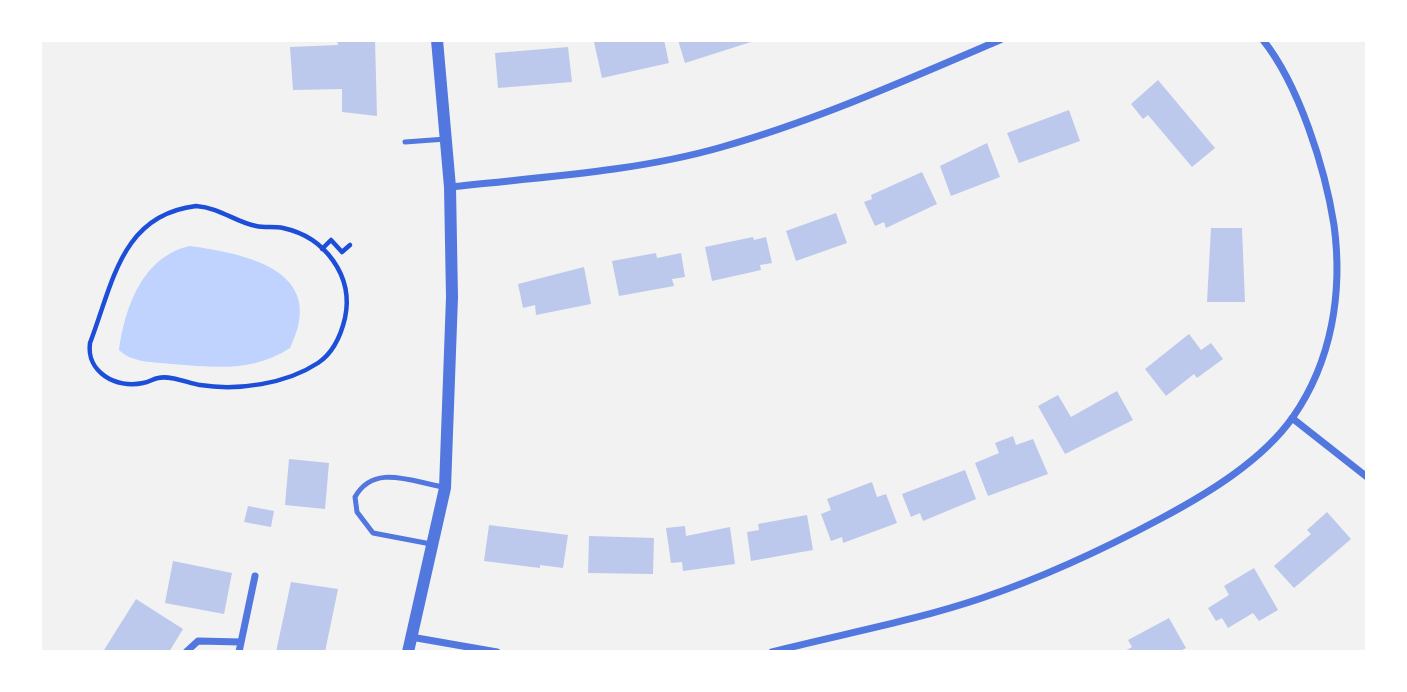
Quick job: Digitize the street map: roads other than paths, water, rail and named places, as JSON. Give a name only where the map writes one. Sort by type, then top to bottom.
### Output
[{"type":"street","points":[[408,652],[445,488],[452,297],[450,187],[437,40]]},
{"type":"street","points":[[450,187],[627,166],[720,148],[826,113],[1000,40]]},
{"type":"street","points":[[772,652],[980,599],[1086,559],[1208,494],[1251,460],[1292,418],[1318,371],[1335,316],[1339,259],[1331,206],[1297,97],[1279,60],[1263,40]]},
{"type":"street","points":[[1292,418],[1367,477]]},
{"type":"street","points":[[239,652],[255,576]]},
{"type":"street","points":[[411,637],[497,652]]},
{"type":"street","points":[[186,652],[198,641],[241,642]]},
{"type":"lane","points":[[405,142],[446,139]]},
{"type":"lane","points":[[434,545],[373,533],[357,513],[355,498],[369,479],[381,476],[445,488]]},
{"type":"water","points":[[190,246],[257,261],[276,271],[290,284],[299,300],[299,322],[290,348],[247,365],[218,367],[144,361],[119,350],[126,317],[148,272],[160,260]]}]
